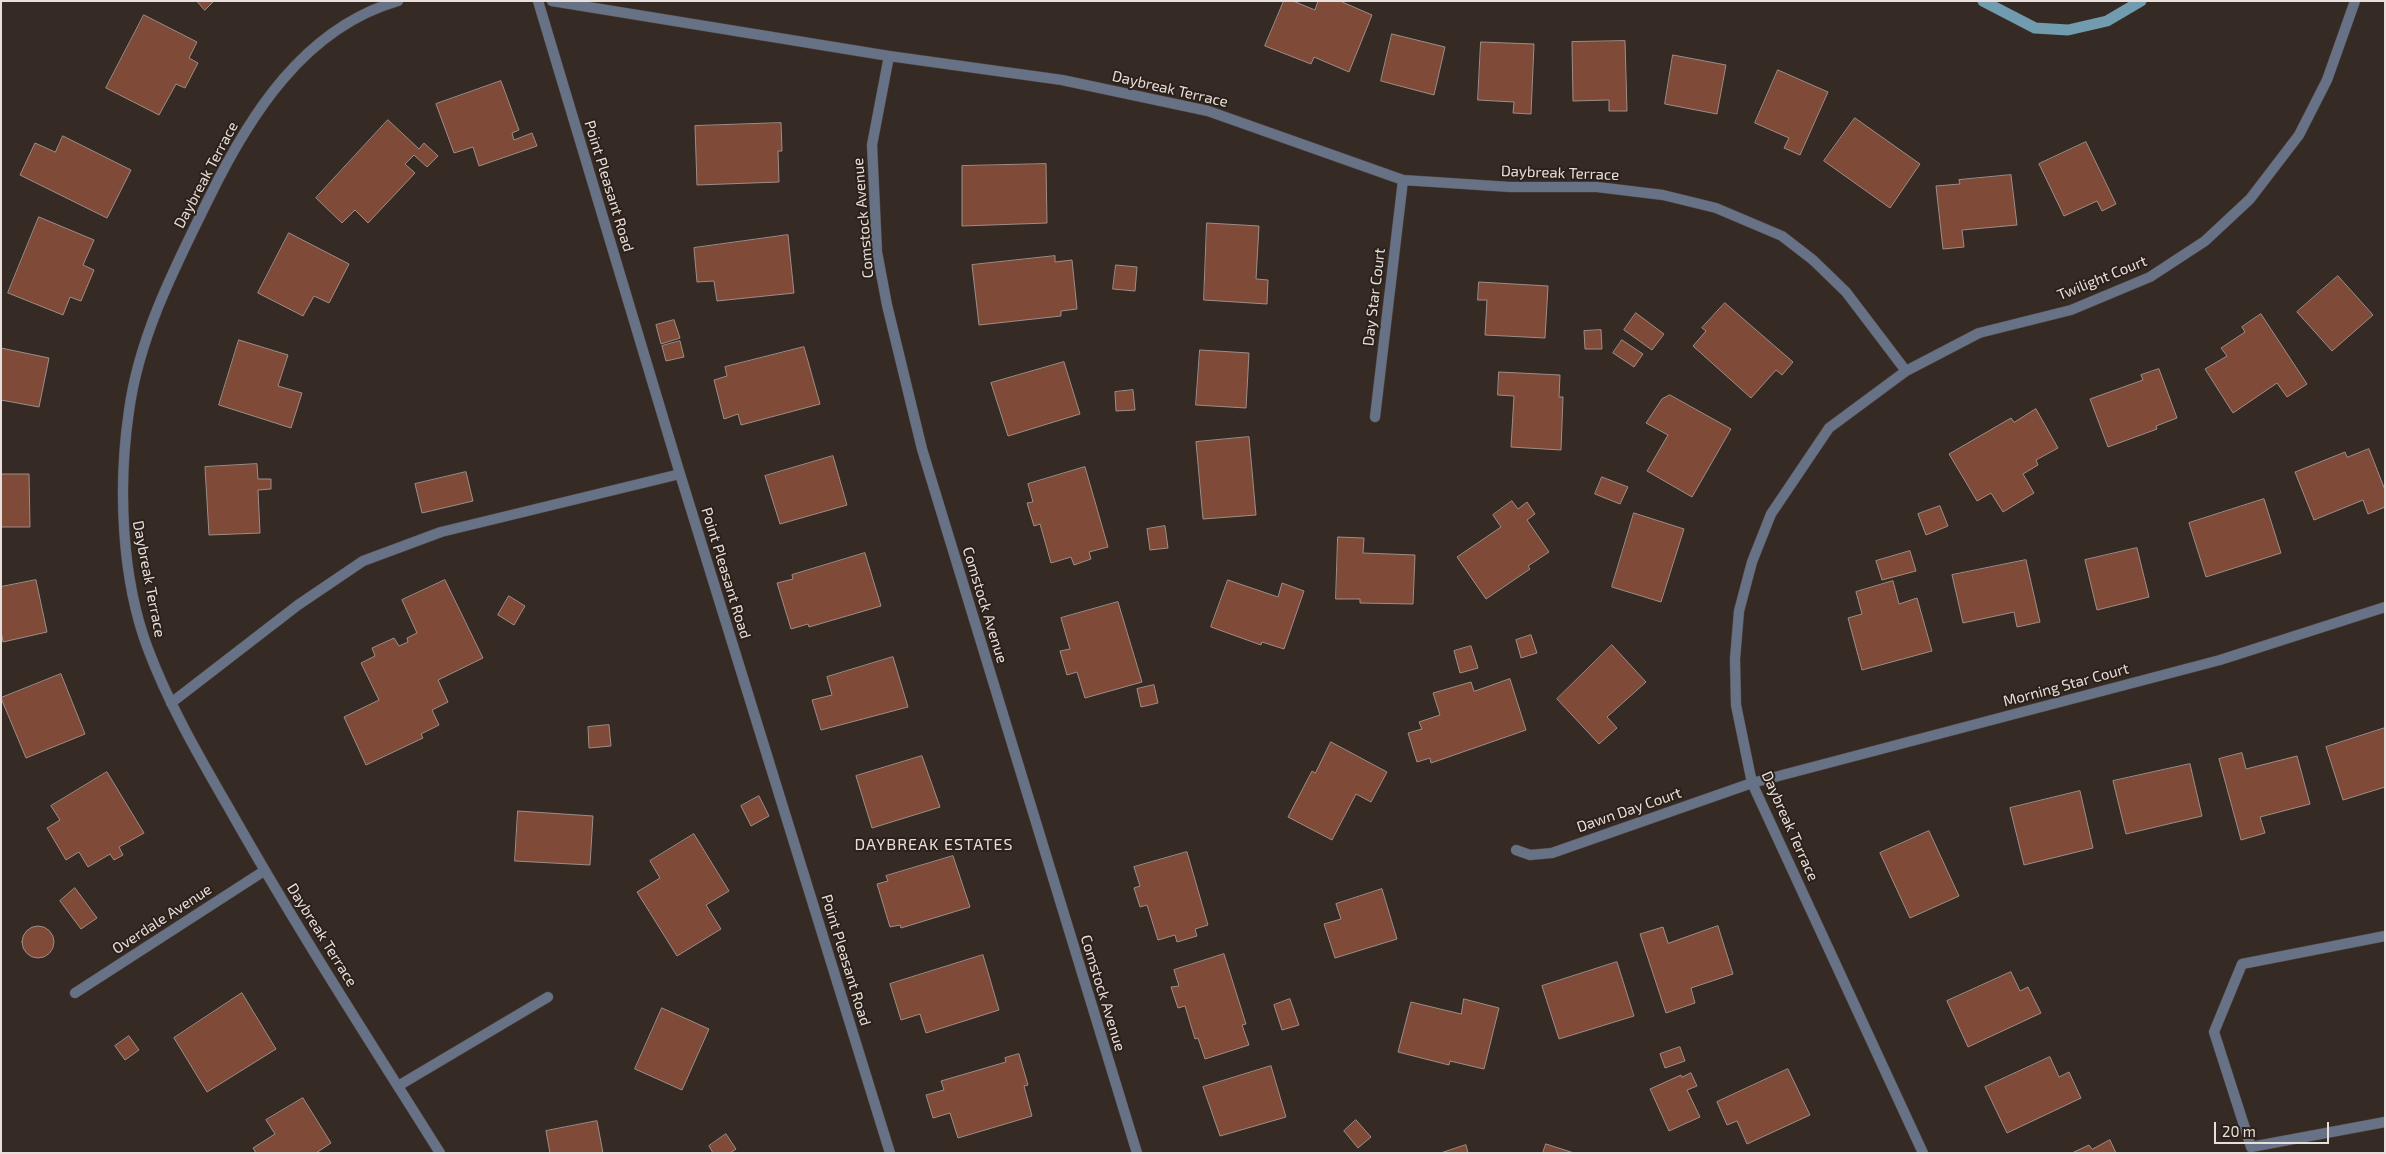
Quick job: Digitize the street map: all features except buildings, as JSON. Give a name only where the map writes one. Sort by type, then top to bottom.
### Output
[{"type":"street","name":"Daybreak Terrace","points":[[398,1],[360,16],[329,34],[285,77],[263,105],[243,136],[218,181],[174,270],[138,365],[129,409],[122,511],[128,563],[147,647],[171,703],[264,871],[440,1153]]},
{"type":"street","name":"Point Pleasant Road","points":[[538,1],[680,474],[890,1153]]},
{"type":"street","name":"Daybreak Terrace","points":[[552,1],[889,56],[1062,80],[1208,111],[1403,180],[1510,186],[1597,187],[1663,195],[1716,208],[1782,236],[1813,260],[1846,292],[1906,371],[1829,428],[1772,514],[1752,562],[1739,612],[1734,659],[1736,705],[1752,783],[1920,1152]]},
{"type":"street","name":"Twilight Court","points":[[1906,371],[1979,333],[2071,310],[2150,277],[2205,241],[2250,199],[2299,135],[2328,80],[2355,1]]},
{"type":"street","name":"Comstock Avenue","points":[[889,56],[872,145],[877,252],[887,305],[922,449],[1137,1153]]},
{"type":"street","name":"Day Star Court","points":[[1375,417],[1403,180]]},
{"type":"street","points":[[171,703],[298,605],[363,561],[441,532],[680,474]]},
{"type":"street","name":"Morning Star Court","points":[[1752,783],[2220,660],[2385,608]]},
{"type":"street","name":"Dawn Day Court","points":[[1516,850],[1530,854],[1552,853],[1752,783]]},
{"type":"street","name":"Overdale Avenue","points":[[75,993],[264,871]]},
{"type":"street","points":[[2385,936],[2242,964],[2214,1032],[2251,1147],[2385,1122]]},
{"type":"street","points":[[398,1086],[548,997]]},
{"type":"waterway","points":[[1983,1],[2035,28],[2068,30],[2107,21],[2141,1]]},
{"type":"district","name":"DAYBREAK ESTATES","points":[[934,845]]}]
